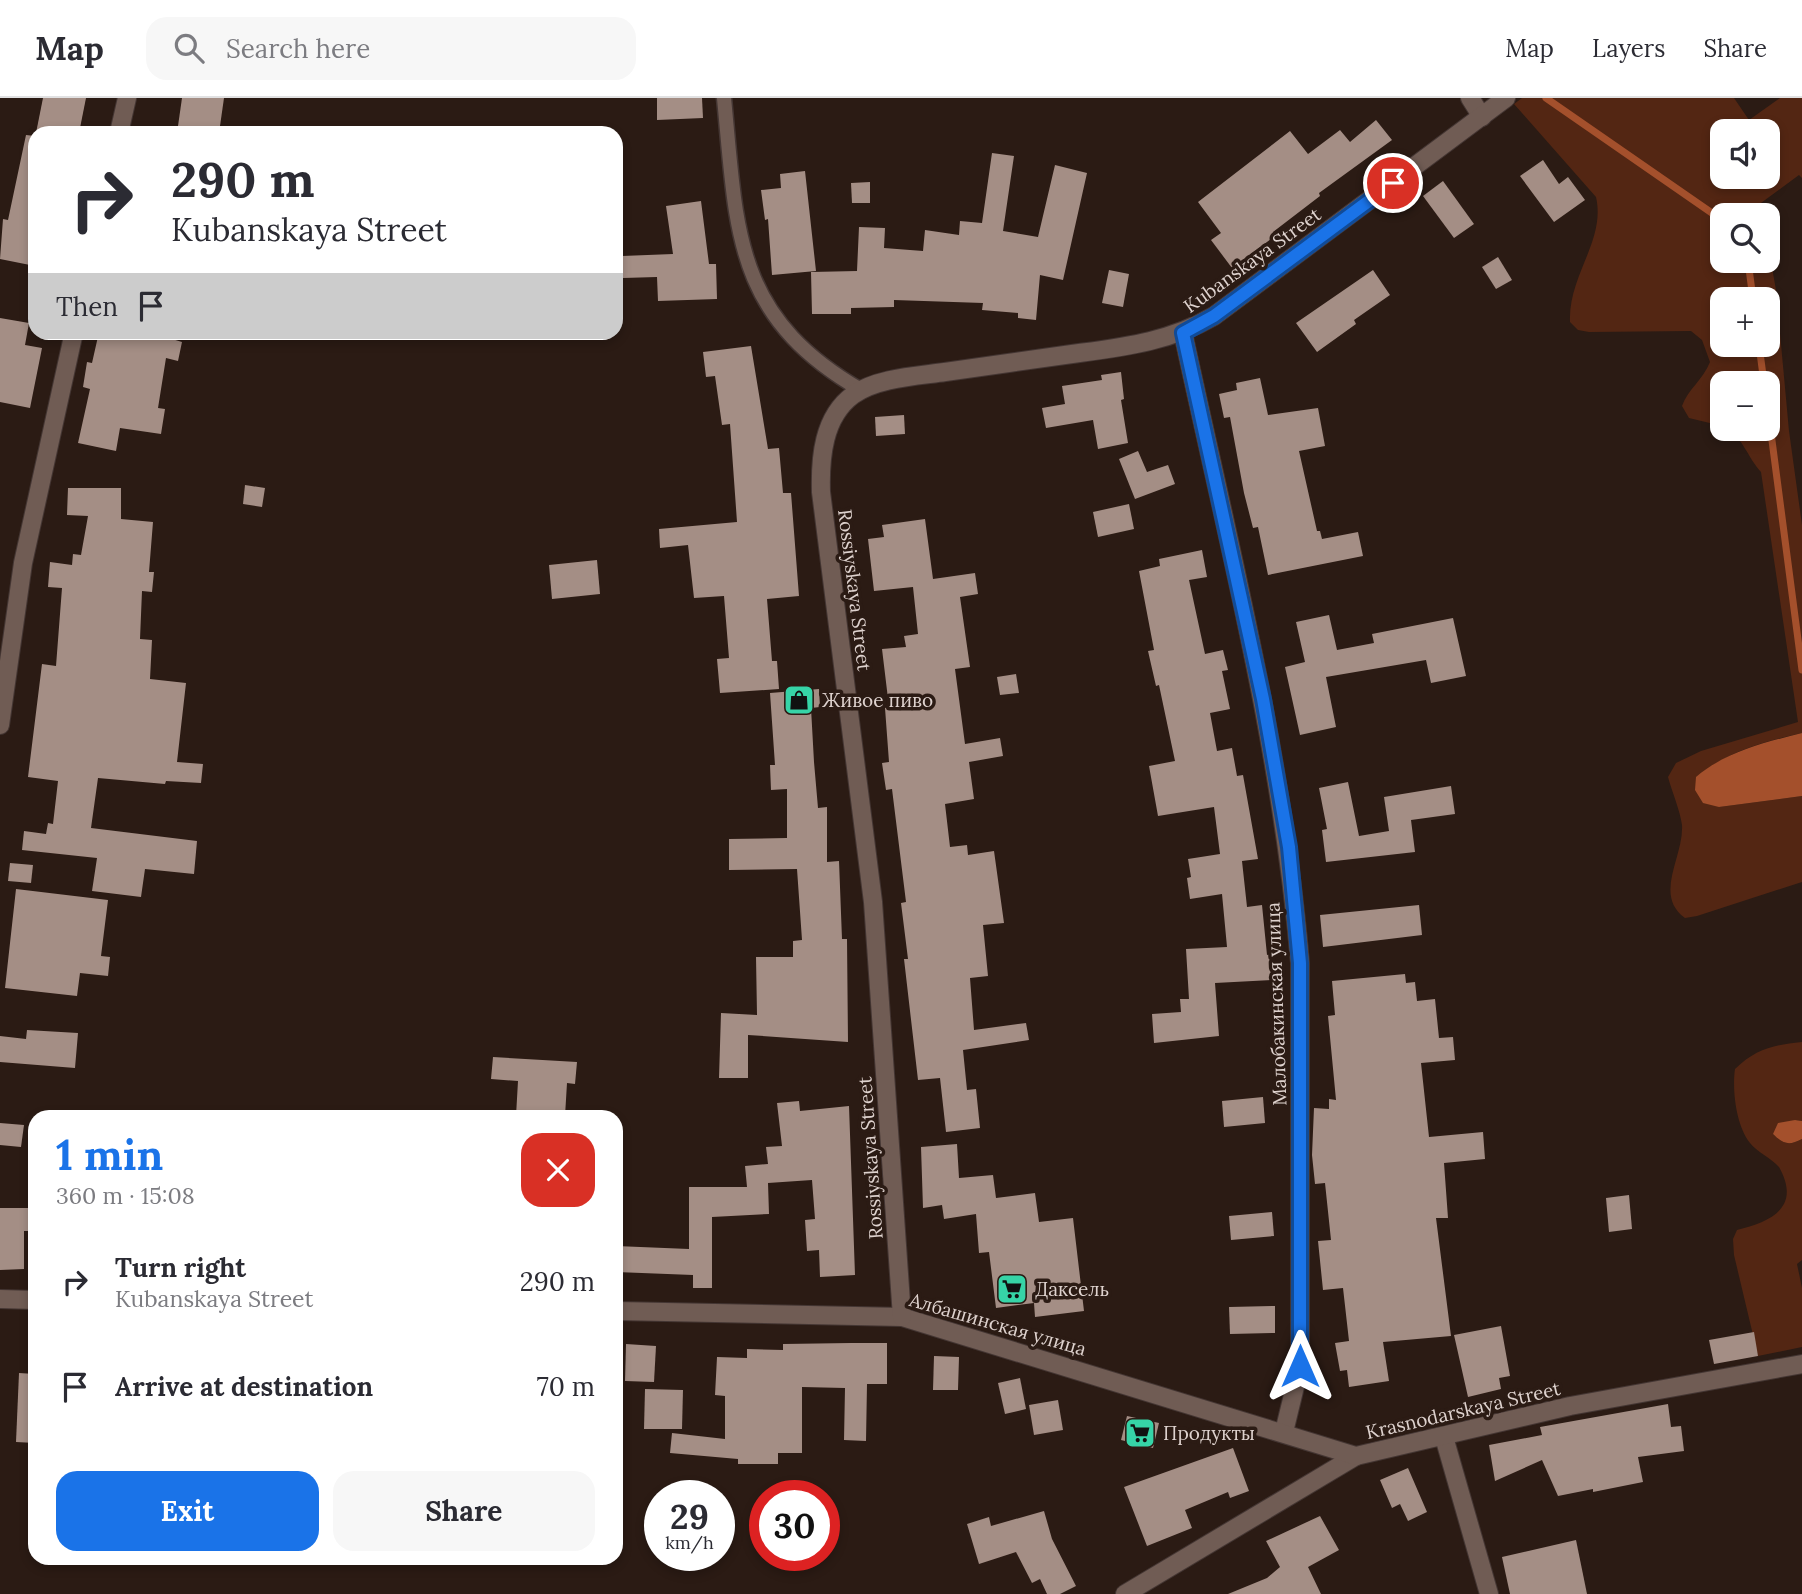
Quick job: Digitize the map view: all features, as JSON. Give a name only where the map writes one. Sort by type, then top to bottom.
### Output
[{"type":"street","points":[[121,126],[127,98]]},
{"type":"street","points":[[1470,98],[1482,117]]},
{"type":"street","name":"Kubanskaya Street","points":[[861,390],[912,377],[1136,345],[1183,333],[1214,316],[1506,98]]},
{"type":"street","name":"Малобакинская улица","points":[[1183,333],[1265,712],[1289,847],[1295,903],[1300,963],[1300,1366],[1284,1432]]},
{"type":"street","points":[[0,725],[23,563],[72,340]]},
{"type":"street","name":"Rossiyskaya Street","points":[[861,390],[842,405],[827,432],[820,465],[821,492],[873,902],[902,1317]]},
{"type":"street","points":[[0,1300],[28,1300]]},
{"type":"street","name":"Албашинская улица","points":[[623,1311],[902,1317],[1356,1456]]},
{"type":"street","name":"Krasnodarskaya Street","points":[[1125,1594],[1356,1456],[1570,1406],[1802,1364]]},
{"type":"street","points":[[1444,1437],[1489,1594]]},
{"type":"lane","points":[[724,98],[740,232],[758,287],[784,331],[805,354],[861,390]]},
{"type":"shaded area","points":[[1522,98],[1734,98],[1748,119],[1710,119],[1710,189],[1780,189],[1761,203],[1710,203],[1710,273],[1773,273],[1775,287],[1710,287],[1710,357],[1780,357],[1780,333],[1789,431],[1802,525],[1802,733],[1733,754],[1697,777],[1719,807],[1802,796],[1802,882],[1685,918],[1676,909],[1671,898],[1672,875],[1682,825],[1668,777],[1676,763],[1701,751],[1798,722],[1761,472],[1739,441],[1780,441],[1780,371],[1710,371],[1710,423],[1689,418],[1682,406],[1710,362],[1702,340],[1691,331],[1578,330],[1570,322],[1571,305],[1596,228],[1596,197],[1514,104]]},
{"type":"shaded area","points":[[1780,98],[1802,98],[1802,178],[1799,175],[1780,189],[1780,119],[1750,119]]},
{"type":"shaded area","points":[[1802,733],[1802,796],[1719,807],[1703,803],[1695,790],[1696,777],[1707,768],[1746,749]]},
{"type":"shaded area","points":[[1802,1042],[1802,1121],[1795,1120],[1773,1134],[1786,1143],[1802,1139],[1802,1260],[1797,1264],[1802,1288],[1802,1347],[1758,1356],[1734,1255],[1733,1239],[1737,1230],[1761,1223],[1779,1211],[1785,1203],[1787,1193],[1779,1167],[1753,1146],[1741,1127],[1735,1097],[1735,1069],[1766,1049]]},
{"type":"shaded area","points":[[1802,1121],[1802,1139],[1786,1143],[1773,1134],[1778,1123]]},
{"type":"building","points":[[43,98],[86,98],[80,126],[37,126]]},
{"type":"building","points":[[182,98],[224,98],[220,126],[178,126]]},
{"type":"building","points":[[657,98],[702,98],[703,118],[657,120]]},
{"type":"building","points":[[1376,120],[1392,140],[1319,193],[1320,196],[1273,232],[1275,236],[1232,268],[1211,240],[1221,233],[1198,202],[1290,131],[1308,154],[1340,130],[1350,142]]},
{"type":"building","points":[[28,135],[28,265],[0,259],[3,219],[8,220]]},
{"type":"building","points":[[992,153],[1014,156],[1003,231],[1038,237],[1055,165],[1087,173],[1063,280],[1040,275],[1036,320],[1018,318],[1018,313],[982,310],[983,303],[894,300],[894,307],[851,308],[851,314],[812,314],[811,272],[857,271],[859,227],[885,228],[884,248],[923,251],[925,230],[959,235],[960,221],[982,223]]},
{"type":"building","points":[[1543,160],[1559,184],[1568,177],[1585,200],[1554,222],[1520,176]]},
{"type":"building","points":[[805,171],[816,271],[772,275],[768,219],[765,220],[761,190],[781,188],[780,174]]},
{"type":"building","points":[[1443,181],[1474,224],[1454,238],[1423,196]]},
{"type":"building","points":[[870,182],[870,203],[852,203],[851,183]]},
{"type":"building","points":[[701,201],[709,264],[716,264],[717,299],[658,301],[657,277],[623,278],[623,256],[673,254],[666,206]]},
{"type":"building","points":[[1498,257],[1512,280],[1496,289],[1482,267]]},
{"type":"building","points":[[1109,270],[1129,274],[1123,307],[1102,303]]},
{"type":"building","points":[[1373,270],[1390,295],[1354,320],[1356,324],[1317,352],[1296,323]]},
{"type":"building","points":[[0,318],[28,323],[25,345],[42,348],[30,408],[0,402]]},
{"type":"building","points":[[97,340],[182,342],[178,361],[166,358],[158,408],[165,409],[161,434],[120,428],[116,451],[78,443],[90,389],[83,387],[87,362],[92,363]]},
{"type":"building","points":[[751,346],[768,449],[779,448],[783,493],[791,493],[799,596],[767,599],[772,661],[777,661],[779,689],[720,693],[717,659],[729,658],[724,596],[694,598],[688,545],[660,548],[659,529],[737,522],[730,424],[722,425],[715,376],[706,377],[703,352]]},
{"type":"building","points":[[1121,372],[1124,399],[1121,400],[1128,443],[1098,449],[1093,420],[1046,428],[1042,408],[1065,404],[1062,386],[1102,380],[1101,375]]},
{"type":"building","points":[[1260,378],[1268,415],[1318,408],[1325,446],[1299,451],[1317,531],[1320,531],[1322,539],[1358,532],[1363,556],[1268,575],[1258,527],[1253,528],[1244,493],[1230,417],[1224,418],[1219,394],[1237,390],[1236,383]]},
{"type":"building","points":[[904,415],[905,434],[876,436],[875,417]]},
{"type":"building","points":[[1138,451],[1147,472],[1168,465],[1175,484],[1135,499],[1119,459]]},
{"type":"building","points":[[245,485],[265,488],[262,507],[243,504]]},
{"type":"building","points":[[68,488],[121,488],[121,519],[153,522],[149,572],[154,572],[152,592],[142,591],[140,639],[152,640],[150,679],[186,683],[177,762],[203,764],[201,783],[166,781],[165,784],[98,778],[91,828],[197,841],[194,874],[145,869],[141,897],[92,891],[97,858],[22,850],[24,831],[46,834],[48,823],[53,824],[58,781],[28,777],[42,664],[56,666],[62,588],[48,587],[50,562],[72,565],[73,554],[81,555],[88,516],[67,515]]},
{"type":"building","points":[[1129,504],[1134,529],[1098,537],[1093,512]]},
{"type":"building","points":[[925,519],[933,579],[975,573],[978,594],[960,597],[970,667],[955,669],[965,744],[1000,738],[1003,756],[969,762],[974,799],[945,804],[950,847],[967,845],[968,855],[994,851],[1004,923],[983,925],[988,976],[970,978],[974,1030],[1026,1023],[1029,1040],[963,1050],[967,1090],[976,1089],[980,1128],[946,1132],[940,1078],[918,1080],[904,959],[908,959],[901,903],[906,902],[892,789],[886,790],[882,763],[889,762],[885,708],[889,707],[882,649],[906,647],[904,636],[918,634],[913,587],[874,591],[868,539],[884,537],[882,525]]},
{"type":"building","points":[[1202,550],[1207,577],[1189,580],[1205,654],[1223,650],[1228,670],[1222,671],[1230,709],[1210,713],[1217,751],[1232,748],[1237,776],[1243,775],[1258,859],[1242,861],[1247,907],[1262,905],[1267,955],[1271,954],[1272,980],[1215,983],[1219,1036],[1154,1043],[1152,1014],[1181,1012],[1180,999],[1189,999],[1186,949],[1227,947],[1222,894],[1190,899],[1187,878],[1191,877],[1188,859],[1220,854],[1214,807],[1158,816],[1149,766],[1175,761],[1159,685],[1156,686],[1148,651],[1154,650],[1139,571],[1160,566],[1159,559]]},
{"type":"building","points":[[597,560],[600,594],[552,599],[549,565]]},
{"type":"building","points":[[1329,615],[1337,650],[1374,643],[1372,634],[1453,618],[1466,676],[1431,683],[1426,660],[1326,677],[1336,727],[1300,735],[1285,667],[1305,662],[1296,622]]},
{"type":"building","points":[[1016,674],[1019,693],[1000,695],[997,677]]},
{"type":"building","points":[[819,689],[820,707],[811,708],[814,762],[818,808],[827,807],[827,862],[839,861],[842,939],[847,939],[848,1042],[748,1035],[748,1078],[719,1078],[721,1013],[757,1015],[756,957],[793,957],[793,941],[802,940],[797,869],[729,870],[729,839],[787,838],[787,789],[771,790],[770,765],[775,765],[770,693]]},
{"type":"building","points":[[1348,782],[1359,836],[1389,831],[1384,797],[1451,786],[1455,814],[1411,820],[1415,852],[1326,862],[1322,830],[1327,829],[1319,788]]},
{"type":"building","points":[[10,863],[33,865],[31,883],[8,881]]},
{"type":"building","points":[[16,889],[108,900],[101,956],[110,957],[108,976],[80,973],[77,996],[5,988]]},
{"type":"building","points":[[1419,905],[1422,935],[1323,947],[1320,915]]},
{"type":"building","points":[[1405,974],[1406,983],[1415,982],[1417,1001],[1435,999],[1439,1038],[1453,1037],[1455,1060],[1421,1063],[1429,1137],[1483,1132],[1485,1159],[1444,1163],[1448,1218],[1436,1218],[1451,1336],[1383,1342],[1389,1381],[1349,1387],[1347,1370],[1340,1371],[1335,1343],[1349,1341],[1343,1288],[1323,1290],[1318,1241],[1331,1240],[1325,1183],[1315,1184],[1312,1155],[1314,1108],[1329,1109],[1329,1099],[1336,1100],[1328,1016],[1335,1015],[1332,981]]},
{"type":"building","points":[[27,1030],[78,1033],[75,1068],[0,1062],[0,1036],[26,1039]]},
{"type":"building","points":[[493,1057],[577,1062],[575,1084],[567,1083],[565,1110],[516,1110],[518,1081],[491,1079]]},
{"type":"building","points":[[1263,1097],[1265,1123],[1224,1127],[1222,1101]]},
{"type":"building","points":[[799,1101],[800,1111],[849,1106],[855,1275],[820,1277],[819,1250],[807,1251],[805,1220],[815,1219],[812,1180],[768,1183],[769,1214],[712,1217],[712,1288],[693,1288],[693,1275],[623,1272],[623,1246],[689,1249],[689,1187],[747,1187],[745,1166],[768,1164],[766,1147],[782,1146],[777,1103]]},
{"type":"building","points":[[0,1123],[24,1125],[21,1147],[0,1145]]},
{"type":"building","points":[[957,1144],[959,1178],[993,1175],[996,1198],[1035,1193],[1039,1222],[1073,1218],[1084,1311],[1035,1317],[1034,1303],[996,1308],[989,1252],[979,1253],[976,1214],[944,1219],[942,1205],[923,1208],[921,1147]]},
{"type":"building","points":[[1629,1195],[1632,1229],[1609,1232],[1606,1198]]},
{"type":"building","points":[[0,1208],[28,1208],[28,1231],[24,1231],[24,1269],[0,1270]]},
{"type":"building","points":[[1272,1212],[1274,1236],[1231,1240],[1229,1216]]},
{"type":"building","points":[[1275,1306],[1275,1333],[1230,1334],[1229,1307]]},
{"type":"building","points":[[1501,1326],[1510,1376],[1499,1378],[1501,1389],[1468,1397],[1454,1335]]},
{"type":"building","points":[[1754,1332],[1758,1356],[1714,1364],[1709,1340]]},
{"type":"building","points":[[887,1343],[887,1384],[867,1384],[866,1441],[844,1440],[845,1388],[802,1387],[802,1453],[778,1453],[778,1464],[738,1464],[738,1459],[670,1453],[672,1433],[725,1439],[725,1396],[715,1395],[717,1357],[747,1358],[747,1349],[783,1350],[783,1344]]},
{"type":"building","points":[[626,1344],[656,1346],[654,1382],[625,1381]]},
{"type":"building","points":[[934,1356],[959,1357],[958,1390],[933,1390]]},
{"type":"building","points":[[19,1373],[28,1374],[28,1443],[16,1442]]},
{"type":"building","points":[[1020,1378],[1026,1409],[1005,1414],[998,1383]]},
{"type":"building","points":[[645,1389],[683,1390],[682,1429],[644,1429]]},
{"type":"building","points":[[1058,1400],[1063,1430],[1034,1435],[1029,1405]]},
{"type":"building","points":[[1668,1404],[1671,1427],[1681,1426],[1684,1451],[1638,1457],[1643,1482],[1558,1496],[1542,1460],[1495,1481],[1489,1445],[1542,1435],[1540,1427]]},
{"type":"building","points":[[1127,1416],[1159,1423],[1153,1448],[1121,1440]]},
{"type":"building","points":[[1233,1448],[1249,1491],[1230,1498],[1228,1492],[1185,1510],[1192,1528],[1147,1546],[1124,1487]]},
{"type":"building","points":[[1408,1468],[1427,1512],[1408,1521],[1400,1504],[1392,1508],[1380,1480]]},
{"type":"building","points":[[1044,1511],[1052,1539],[1076,1586],[1060,1594],[1047,1594],[1040,1579],[1032,1583],[1016,1552],[979,1564],[967,1524],[989,1517],[991,1526]]},
{"type":"building","points":[[1320,1516],[1339,1550],[1308,1567],[1321,1594],[1228,1594],[1267,1578],[1280,1567],[1266,1541]]},
{"type":"building","points":[[1576,1540],[1587,1594],[1510,1594],[1502,1557]]},
{"type":"waterway","points":[[1546,98],[1710,212]]},
{"type":"waterway","points":[[1750,273],[1751,287]]},
{"type":"waterway","points":[[1761,357],[1762,371]]},
{"type":"waterway","points":[[1772,441],[1802,670]]},
{"type":"place","name":"Живое пиво","points":[[799,700]]},
{"type":"place","name":"Даксель","points":[[1012,1289]]},
{"type":"place","name":"Продукты","points":[[1140,1433]]},
{"type":"route","points":[[1300,1366],[1300,963],[1289,847],[1263,699],[1183,333],[1214,316],[1393,183]]}]
